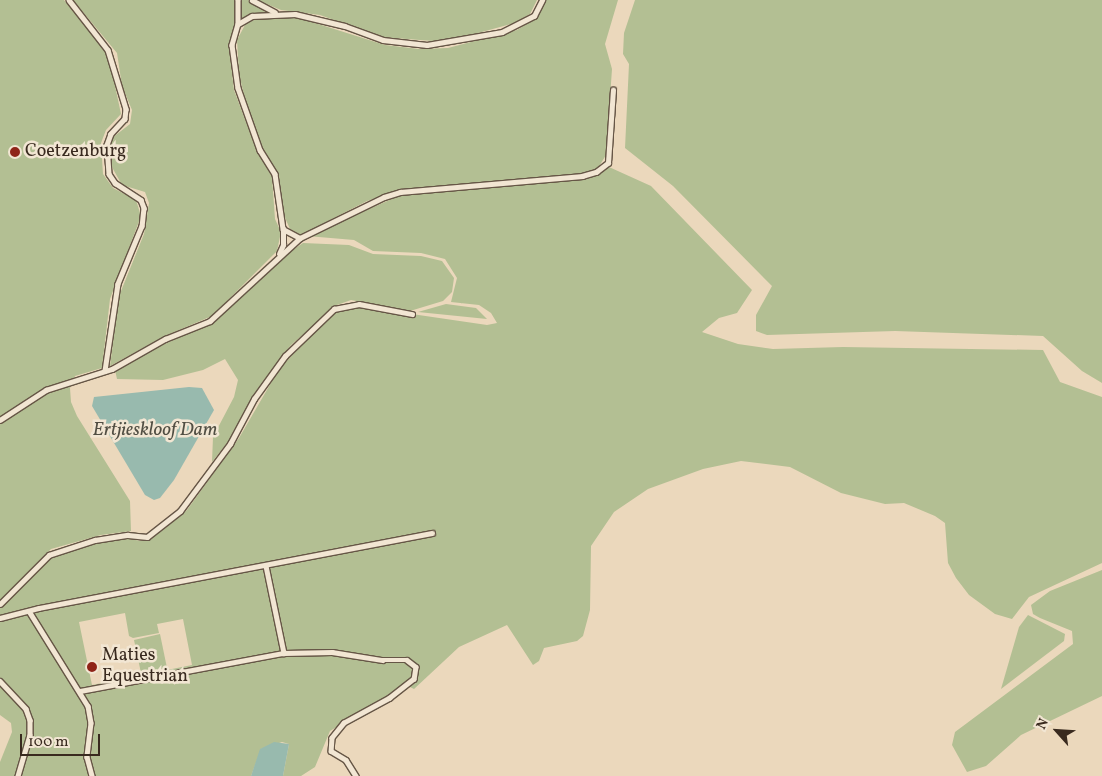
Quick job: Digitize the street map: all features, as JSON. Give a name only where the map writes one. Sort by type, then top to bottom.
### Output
[{"type":"street","points":[[69,0],[108,50],[126,109],[124,119],[107,145],[109,174],[115,183],[141,200],[144,208],[142,226],[118,284],[105,371]]},
{"type":"street","points":[[238,0],[238,24],[232,44],[238,88],[260,150],[275,174],[283,229],[283,245],[279,255]]},
{"type":"street","points":[[252,0],[277,13]]},
{"type":"street","points":[[238,24],[252,16],[277,13],[316,18],[383,40],[427,45],[502,32],[534,16],[542,0]]},
{"type":"street","points":[[0,420],[46,390],[105,371],[165,339],[210,321],[279,255],[300,238],[370,203],[400,192],[582,176],[596,172],[608,162],[613,90]]},
{"type":"street","points":[[283,229],[300,238]]},
{"type":"street","points":[[0,604],[49,554],[95,540],[128,535],[147,537],[180,511],[230,444],[254,399],[285,356],[334,309],[360,304],[412,314]]},
{"type":"street","points":[[0,618],[432,533]]},
{"type":"street","points":[[266,566],[284,653]]},
{"type":"street","points":[[28,611],[80,691],[91,713],[87,757],[92,776]]},
{"type":"street","points":[[80,691],[284,653],[332,652],[382,660],[397,658],[407,660],[416,667],[414,679],[407,686],[344,723],[332,738],[331,751],[346,760],[356,776]]},
{"type":"street","points":[[0,682],[26,709],[30,720],[30,735],[18,776]]},
{"type":"green space","points":[[0,0],[64,0],[103,47],[110,62],[121,114],[106,130],[101,143],[103,174],[113,188],[136,200],[141,216],[110,299],[102,368],[75,376],[70,388],[71,402],[77,416],[130,501],[131,531],[101,535],[51,549],[0,601]]},
{"type":"green space","points":[[73,0],[235,0],[237,18],[229,46],[234,90],[255,146],[272,177],[275,219],[281,232],[277,251],[212,316],[165,336],[110,366],[119,296],[144,234],[149,203],[145,192],[122,185],[108,160],[112,138],[130,124],[132,110],[122,86],[117,53]]},
{"type":"green space","points":[[241,0],[248,0],[267,11],[240,19]]},
{"type":"green space","points":[[257,0],[537,0],[530,14],[515,23],[460,38],[433,41],[381,37],[320,15],[281,10]]},
{"type":"green space","points":[[546,0],[618,0],[605,44],[612,69],[606,155],[598,168],[582,174],[401,190],[367,201],[301,235],[290,229],[282,211],[279,176],[263,148],[248,112],[239,74],[237,40],[246,23],[265,16],[296,17],[385,45],[419,49],[448,48],[517,30],[538,17]]},
{"type":"green space","points":[[635,0],[1102,0],[1102,383],[1082,371],[1043,336],[895,331],[767,335],[756,331],[756,315],[772,286],[673,186],[625,148],[629,64],[623,54],[624,33]]},
{"type":"green space","points":[[609,167],[651,186],[752,290],[737,313],[719,318],[702,332],[738,344],[773,349],[843,347],[1043,350],[1060,382],[1102,397],[1102,563],[1029,597],[1012,619],[995,614],[969,595],[956,578],[948,563],[945,523],[935,516],[904,503],[885,504],[841,493],[790,467],[741,461],[703,469],[648,489],[614,512],[591,546],[590,610],[583,636],[577,641],[544,648],[539,661],[533,665],[507,625],[459,647],[414,689],[406,685],[330,731],[315,767],[301,776],[283,776],[289,744],[282,742],[261,749],[251,776],[0,776],[0,762],[12,732],[11,723],[0,715],[0,608],[37,567],[55,553],[88,543],[129,539],[142,541],[163,530],[187,510],[239,438],[279,369],[330,316],[345,308],[364,307],[487,325],[497,323],[491,313],[479,305],[451,302],[457,278],[445,259],[421,253],[373,251],[354,240],[307,236],[401,195],[588,179]],"holes":[[[125,613],[129,636],[133,638],[159,633],[157,624],[183,619],[192,665],[92,685],[79,622]]]},
{"type":"green space","points":[[303,243],[349,245],[373,254],[421,256],[442,261],[454,278],[452,292],[443,301],[410,311],[351,300],[337,305],[291,345],[254,394],[231,438],[212,462],[213,437],[234,397],[238,380],[225,359],[203,370],[163,380],[117,379],[115,370],[149,351],[214,322],[281,258]]},
{"type":"green space","points":[[446,304],[476,308],[487,319],[418,312]]},
{"type":"green space","points":[[1102,570],[1102,696],[1021,735],[986,766],[967,772],[952,745],[955,732],[1073,644],[1072,631],[1033,614],[1031,605],[1050,591]]},
{"type":"green space","points":[[1028,615],[1065,634],[1064,641],[1001,689],[1019,627]]},
{"type":"green space","points":[[160,634],[167,668],[141,673],[134,640]]},
{"type":"water","name":"Ertjieskloof Dam","points":[[189,387],[202,388],[214,410],[174,480],[160,498],[154,500],[145,495],[92,406],[94,397]]},
{"type":"water","points":[[274,742],[289,744],[283,776],[251,776],[260,749]]},
{"type":"place","name":"Coetzenburg","points":[[15,152]]},
{"type":"place","name":"Maties Equestrian","points":[[92,667]]}]
